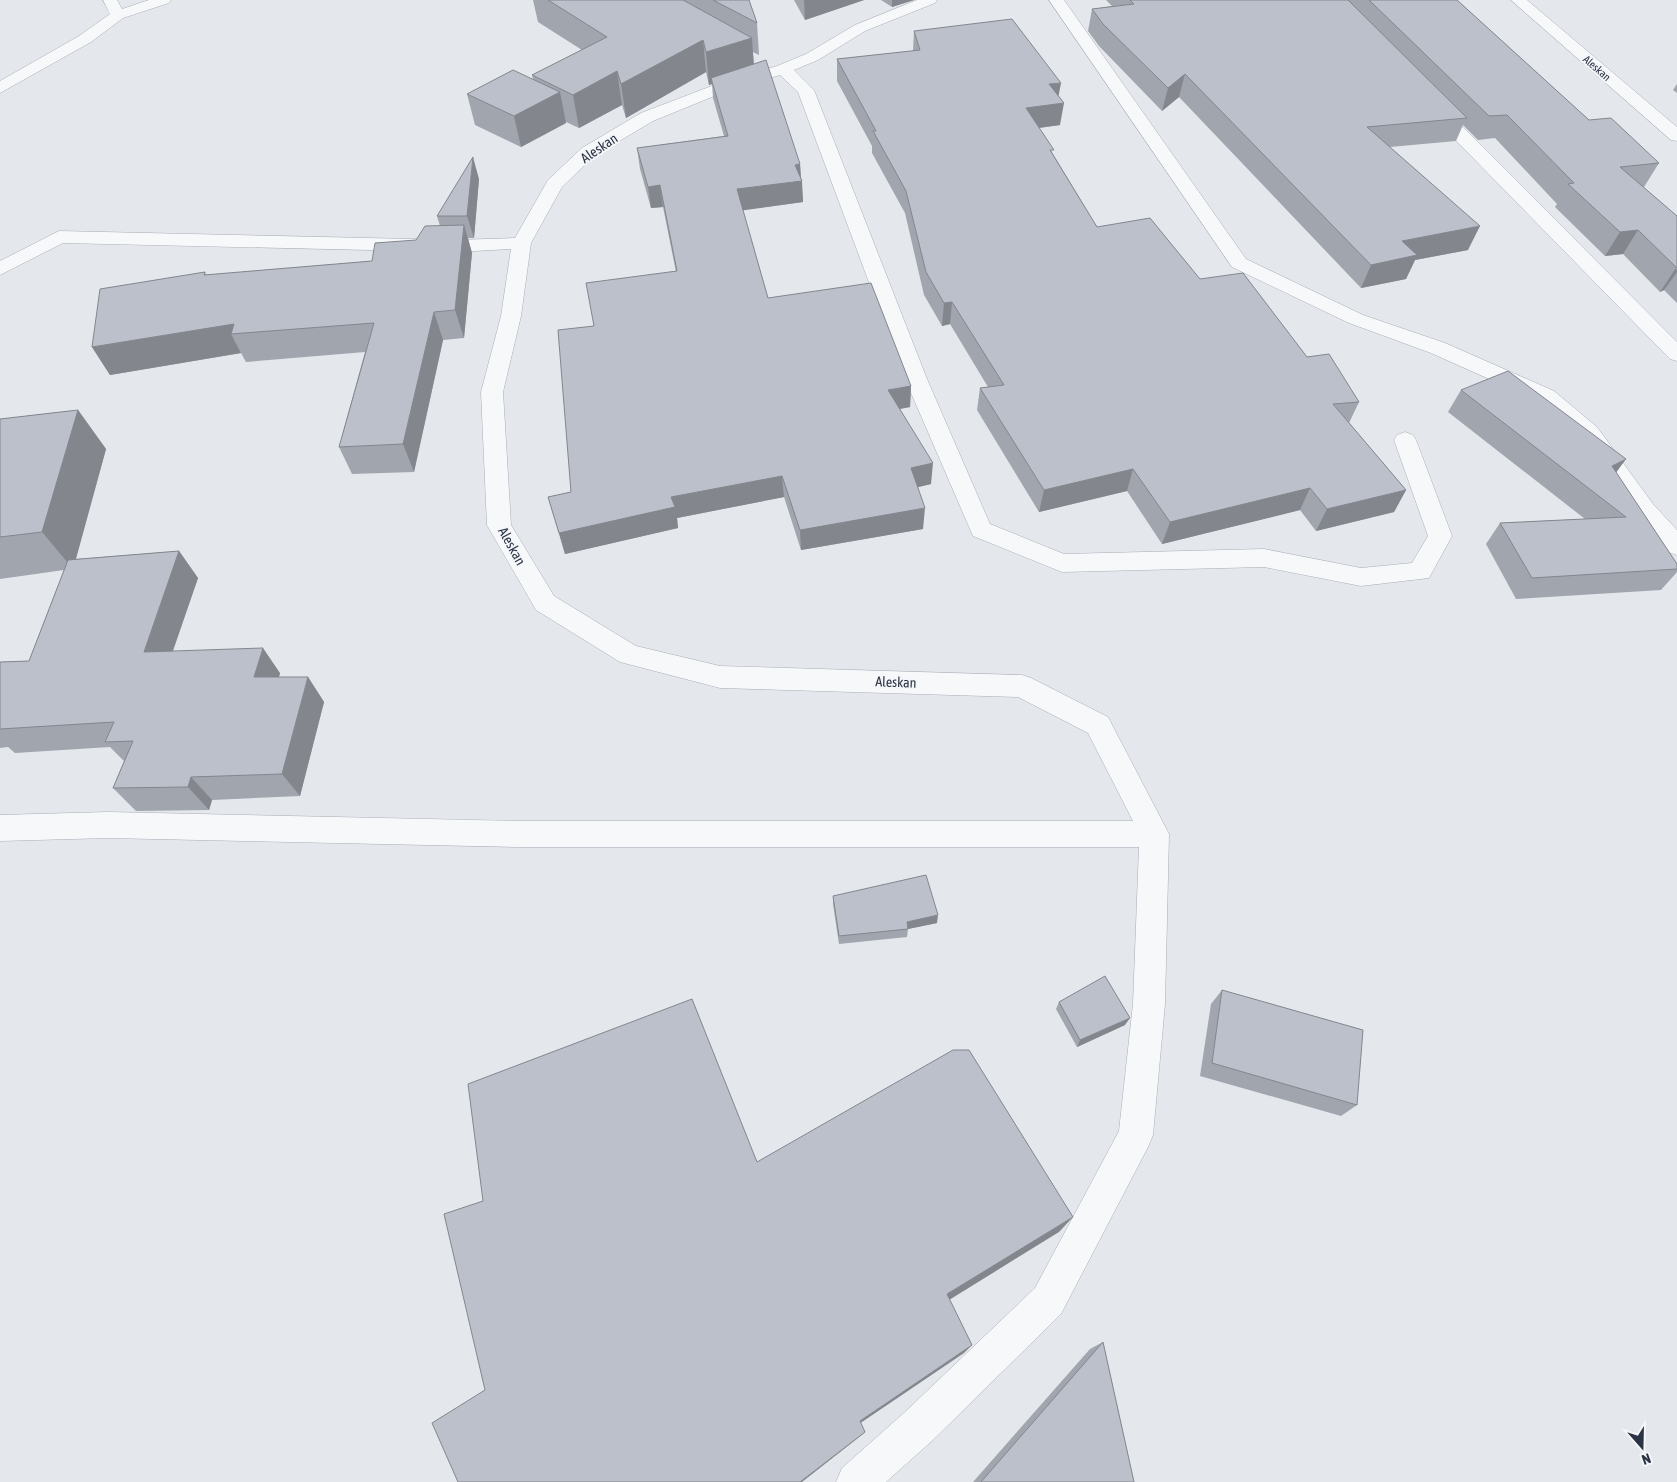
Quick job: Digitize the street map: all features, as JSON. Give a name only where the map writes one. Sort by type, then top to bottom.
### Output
[{"type":"street","points":[[110,0],[118,15]]},
{"type":"street","points":[[0,88],[85,39],[118,15],[164,0]]},
{"type":"street","name":"Aleskan","points":[[930,0],[860,28],[812,57],[771,68],[647,117],[588,152],[554,184],[521,243],[511,316],[492,392],[499,525],[545,603],[628,655],[720,677],[1022,686],[1098,726],[1154,834]]},
{"type":"street","points":[[1056,0],[1239,263],[1356,319],[1438,348],[1546,396],[1589,432],[1645,510],[1677,546]]},
{"type":"street","name":"Aleskan","points":[[1518,0],[1677,136]]},
{"type":"street","points":[[771,68],[806,90],[916,378],[981,530],[1062,563],[1264,558],[1361,577],[1420,572],[1440,536],[1405,440]]},
{"type":"street","points":[[1418,92],[1677,354]]},
{"type":"street","points":[[0,269],[60,237],[456,246],[521,243]]},
{"type":"street","points":[[0,828],[108,825],[516,834],[1154,834],[1149,1004],[1136,1136],[1048,1300],[920,1426],[856,1482]]},
{"type":"building","points":[[548,0],[683,0],[752,38],[706,52],[703,40],[621,84],[617,71],[573,95],[532,75],[607,37]]},
{"type":"building","points":[[713,0],[749,0],[757,23]]},
{"type":"building","points":[[1130,0],[1348,0],[1467,118],[1367,127],[1480,226],[1402,241],[1417,255],[1371,265],[1185,74],[1168,88],[1103,24],[1092,9],[1134,4]]},
{"type":"building","points":[[1369,0],[1457,0],[1589,120],[1611,118],[1659,163],[1620,167],[1677,216],[1677,268],[1638,230],[1620,232],[1568,184],[1574,183],[1507,115],[1489,116]]},
{"type":"building","points":[[1012,19],[1061,83],[1049,84],[1064,103],[1026,108],[1054,150],[1050,150],[1097,227],[1150,218],[1200,279],[1243,273],[1307,357],[1329,354],[1359,402],[1333,404],[1406,490],[1327,509],[1310,488],[1170,522],[1133,469],[1044,490],[980,388],[1004,385],[952,302],[944,303],[926,272],[906,191],[837,59],[920,50],[914,31]]},
{"type":"building","points":[[766,60],[800,164],[795,165],[802,181],[737,189],[768,298],[871,283],[911,386],[888,390],[933,463],[911,468],[925,508],[800,530],[782,476],[671,497],[675,507],[559,533],[548,497],[571,492],[558,330],[594,326],[586,283],[677,271],[660,185],[648,187],[637,148],[728,136],[711,78]]},
{"type":"building","points":[[513,70],[560,92],[514,116],[467,94]]},
{"type":"building","points":[[473,157],[467,216],[437,216]]},
{"type":"building","points":[[464,225],[455,310],[434,312],[403,444],[339,447],[374,323],[231,334],[234,324],[92,347],[100,289],[205,272],[204,275],[372,261],[375,243],[416,240],[425,226]]},
{"type":"building","points":[[1508,371],[1626,459],[1612,466],[1677,564],[1677,569],[1532,578],[1500,523],[1626,517],[1461,390]]},
{"type":"building","points":[[78,410],[42,532],[0,537],[0,419]]},
{"type":"building","points":[[179,551],[144,652],[263,648],[254,677],[308,677],[282,774],[191,777],[188,787],[113,788],[133,741],[105,742],[114,722],[0,729],[0,662],[29,661],[68,560]]},
{"type":"building","points":[[926,875],[938,915],[907,922],[908,929],[839,936],[833,896]]},
{"type":"building","points":[[1105,976],[1130,1018],[1080,1040],[1059,1002]]},
{"type":"building","points":[[1222,990],[1363,1030],[1357,1105],[1212,1063]]},
{"type":"building","points":[[692,999],[757,1162],[953,1050],[969,1050],[1073,1217],[947,1294],[972,1345],[860,1421],[865,1432],[800,1482],[458,1482],[432,1423],[485,1390],[444,1214],[483,1201],[468,1084]]},
{"type":"building","points":[[1103,1342],[1134,1482],[981,1482]]}]
